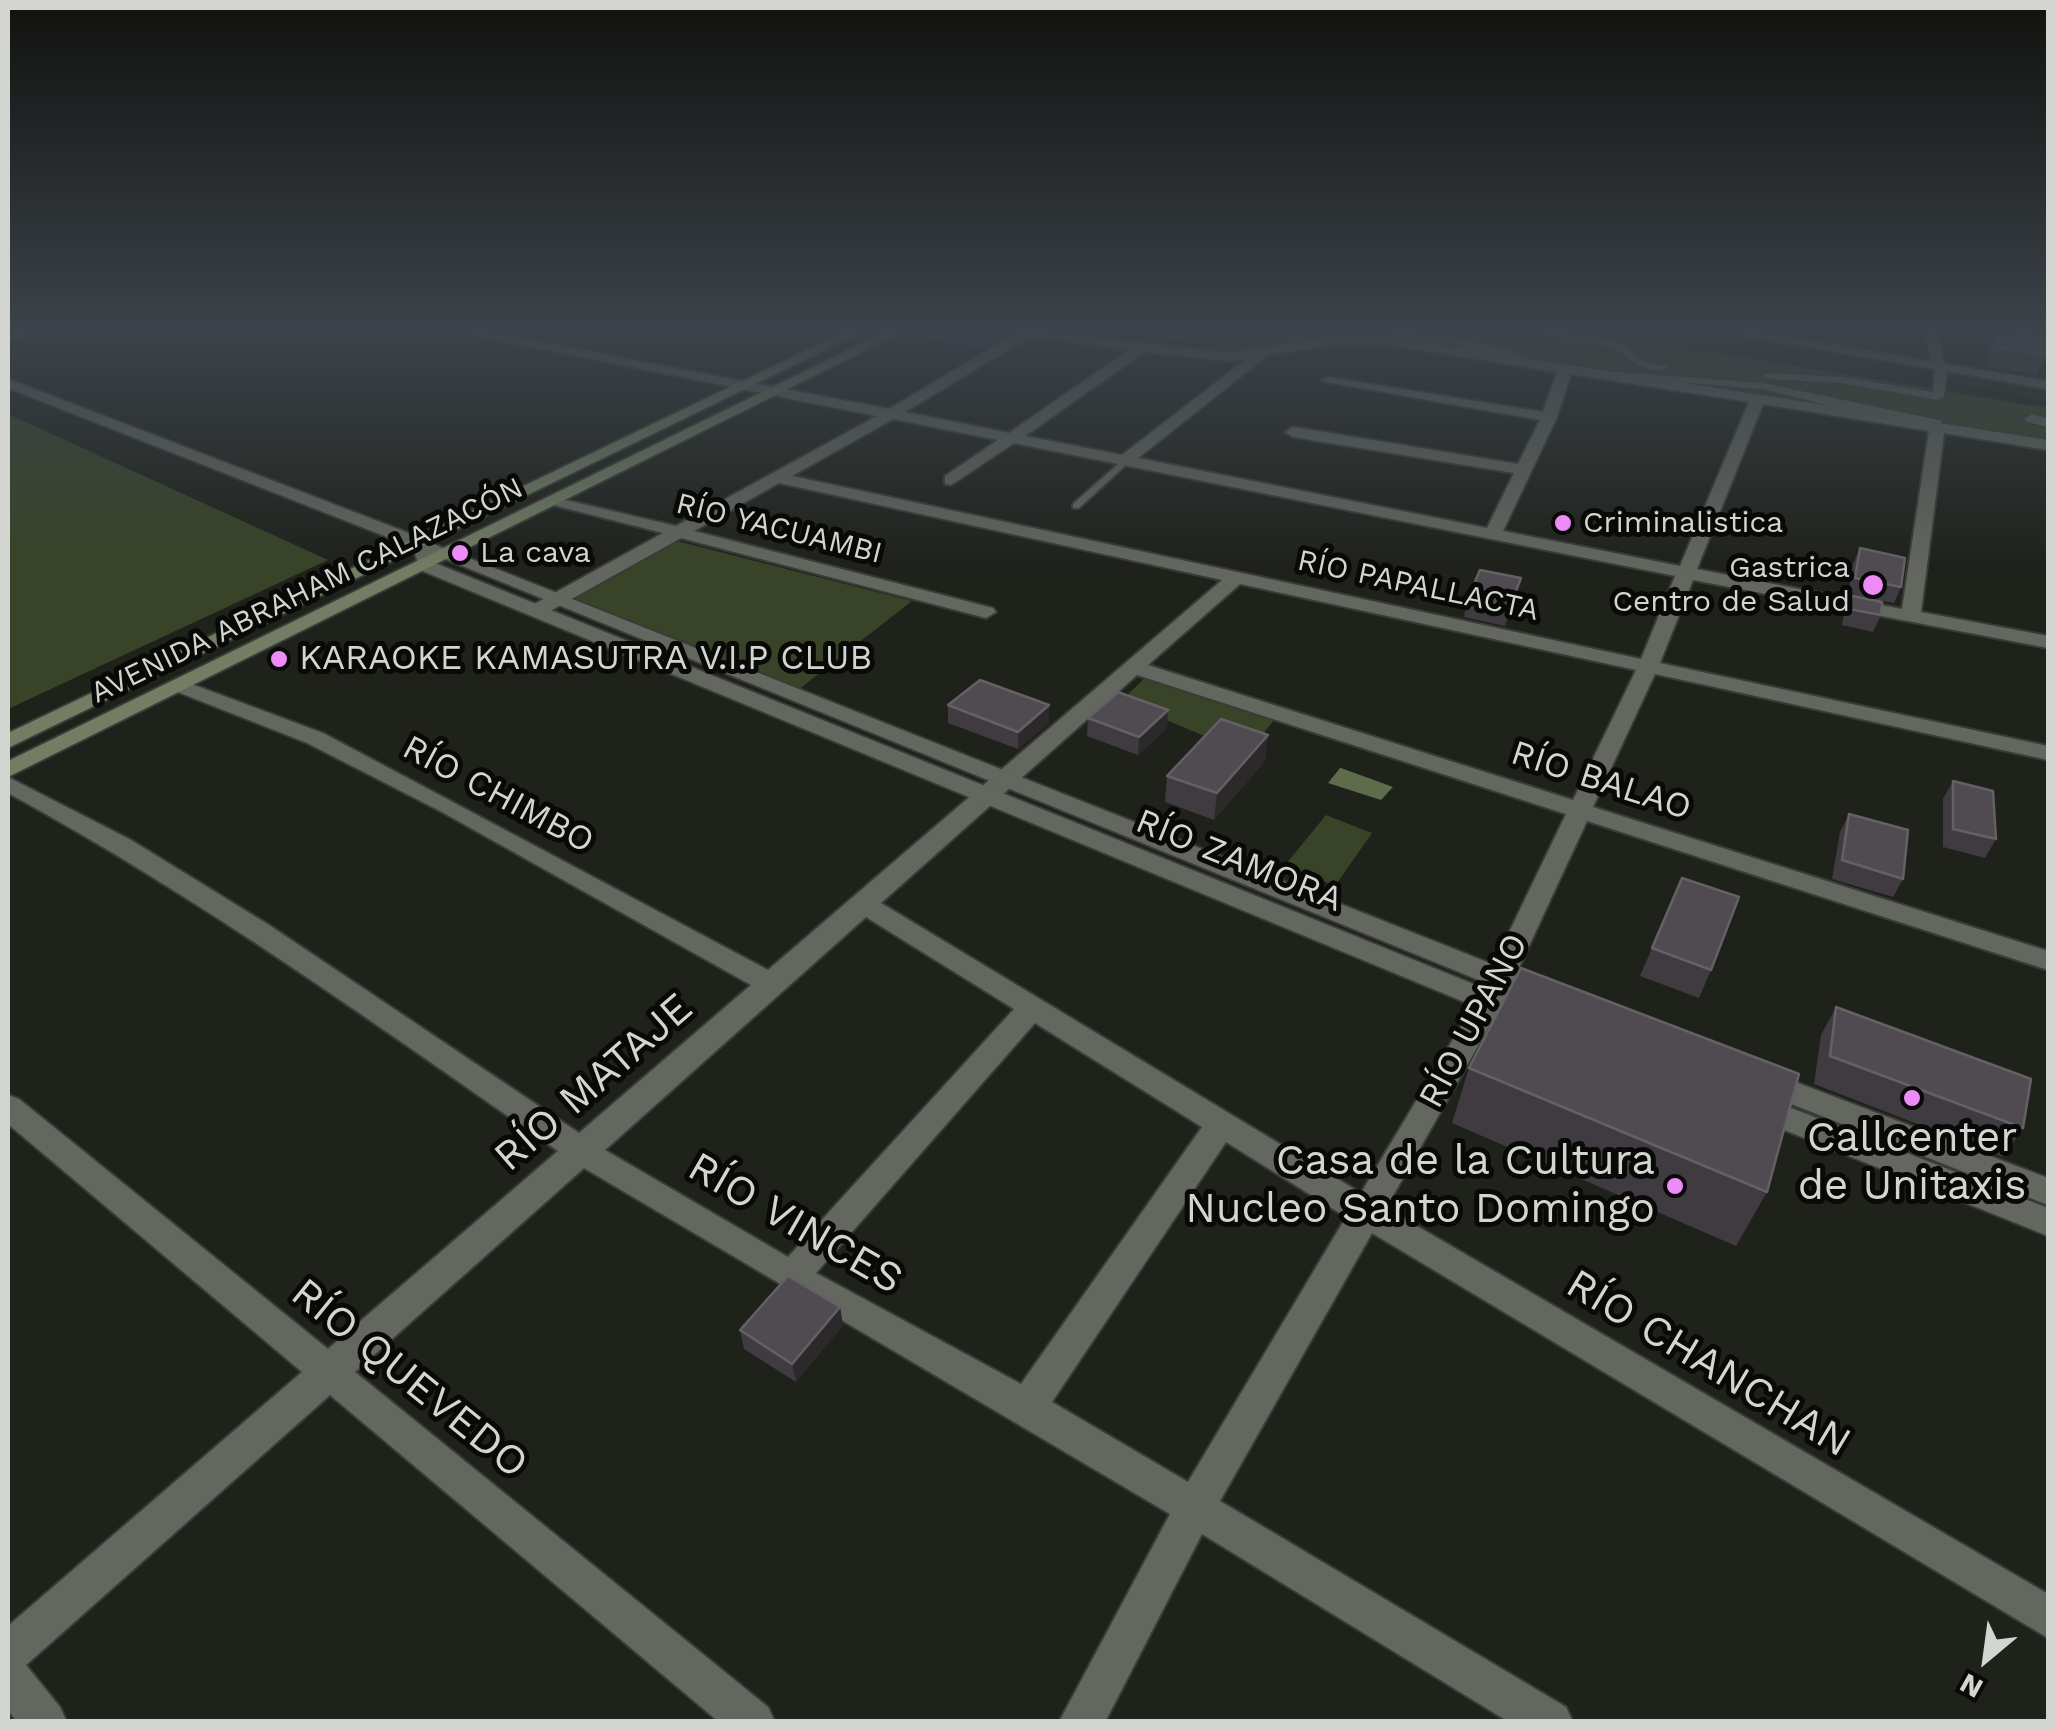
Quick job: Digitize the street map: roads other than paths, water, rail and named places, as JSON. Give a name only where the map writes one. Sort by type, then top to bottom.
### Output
[{"type":"main road","name":"AVENIDA ABRAHAM CALAZACÓN","points":[[8,770],[182,687],[424,555],[702,411]]},
{"type":"main road","name":"AVENIDA ABRAHAM CALAZACÓN","points":[[452,554],[744,411]]},
{"type":"main road","name":"AVENIDA ABRAHAM CALAZACÓN","points":[[8,741],[424,555]]},
{"type":"street","name":"RÍO ZAMORA","points":[[75,411],[1567,1018]]},
{"type":"street","points":[[881,411],[1684,574],[2048,642]]},
{"type":"street","points":[[547,604],[896,411]]},
{"type":"street","points":[[951,480],[1049,411]]},
{"type":"street","points":[[1126,460],[1189,411]]},
{"type":"street","points":[[1510,411],[1549,417]]},
{"type":"street","points":[[1492,535],[1551,411]]},
{"type":"street","name":"RÍO UPANO","points":[[1081,1722],[1194,1509],[1495,990],[1648,666],[1753,411]]},
{"type":"street","points":[[1837,411],[1937,424]]},
{"type":"street","points":[[1876,411],[2048,445]]},
{"type":"street","points":[[1911,616],[1937,424]]},
{"type":"street","points":[[1293,432],[1524,470]]},
{"type":"street","name":"RÍO PAPALLACTA","points":[[774,477],[2048,753]]},
{"type":"street","name":"RÍO YACUAMBI","points":[[559,502],[986,612]]},
{"type":"street","name":"RÍO ZAMORA","points":[[424,555],[452,554],[547,604]]},
{"type":"street","name":"RÍO MATAJE","points":[[8,1654],[1236,577]]},
{"type":"street","name":"RÍO BALAO","points":[[1133,667],[2048,960]]},
{"type":"street","name":"RÍO CHIMBO","points":[[182,687],[332,747],[772,984]]},
{"type":"street","name":"RÍO VINCES","points":[[8,784],[122,845],[260,931],[580,1151],[792,1276],[1027,1407],[1551,1722]]},
{"type":"street","name":"RÍO CHANCHAN","points":[[862,903],[1034,1005],[1368,1214],[2048,1618]]},
{"type":"street","points":[[792,1276],[1034,1005]]},
{"type":"street","points":[[1738,1071],[2048,1192]]},
{"type":"street","points":[[1742,1101],[2048,1222]]},
{"type":"street","name":"RÍO QUEVEDO","points":[[8,1107],[753,1722]]},
{"type":"street","points":[[1027,1407],[1224,1122]]},
{"type":"street","points":[[8,1678],[45,1722]]},
{"type":"lane","points":[[1076,506],[1126,460]]},
{"type":"place","name":"Criminalistica","points":[[1563,523]]},
{"type":"place","name":"La cava","points":[[460,553]]},
{"type":"place","name":"Gastrica Centro de Salud","points":[[1873,585]]},
{"type":"place","name":"KARAOKE KAMASUTRA V.I.P CLUB","points":[[279,659]]},
{"type":"place","name":"Callcenter de Unitaxis","points":[[1912,1098]]},
{"type":"place","name":"Casa de la Cultura Nucleo Santo Domingo","points":[[1675,1186]]}]
